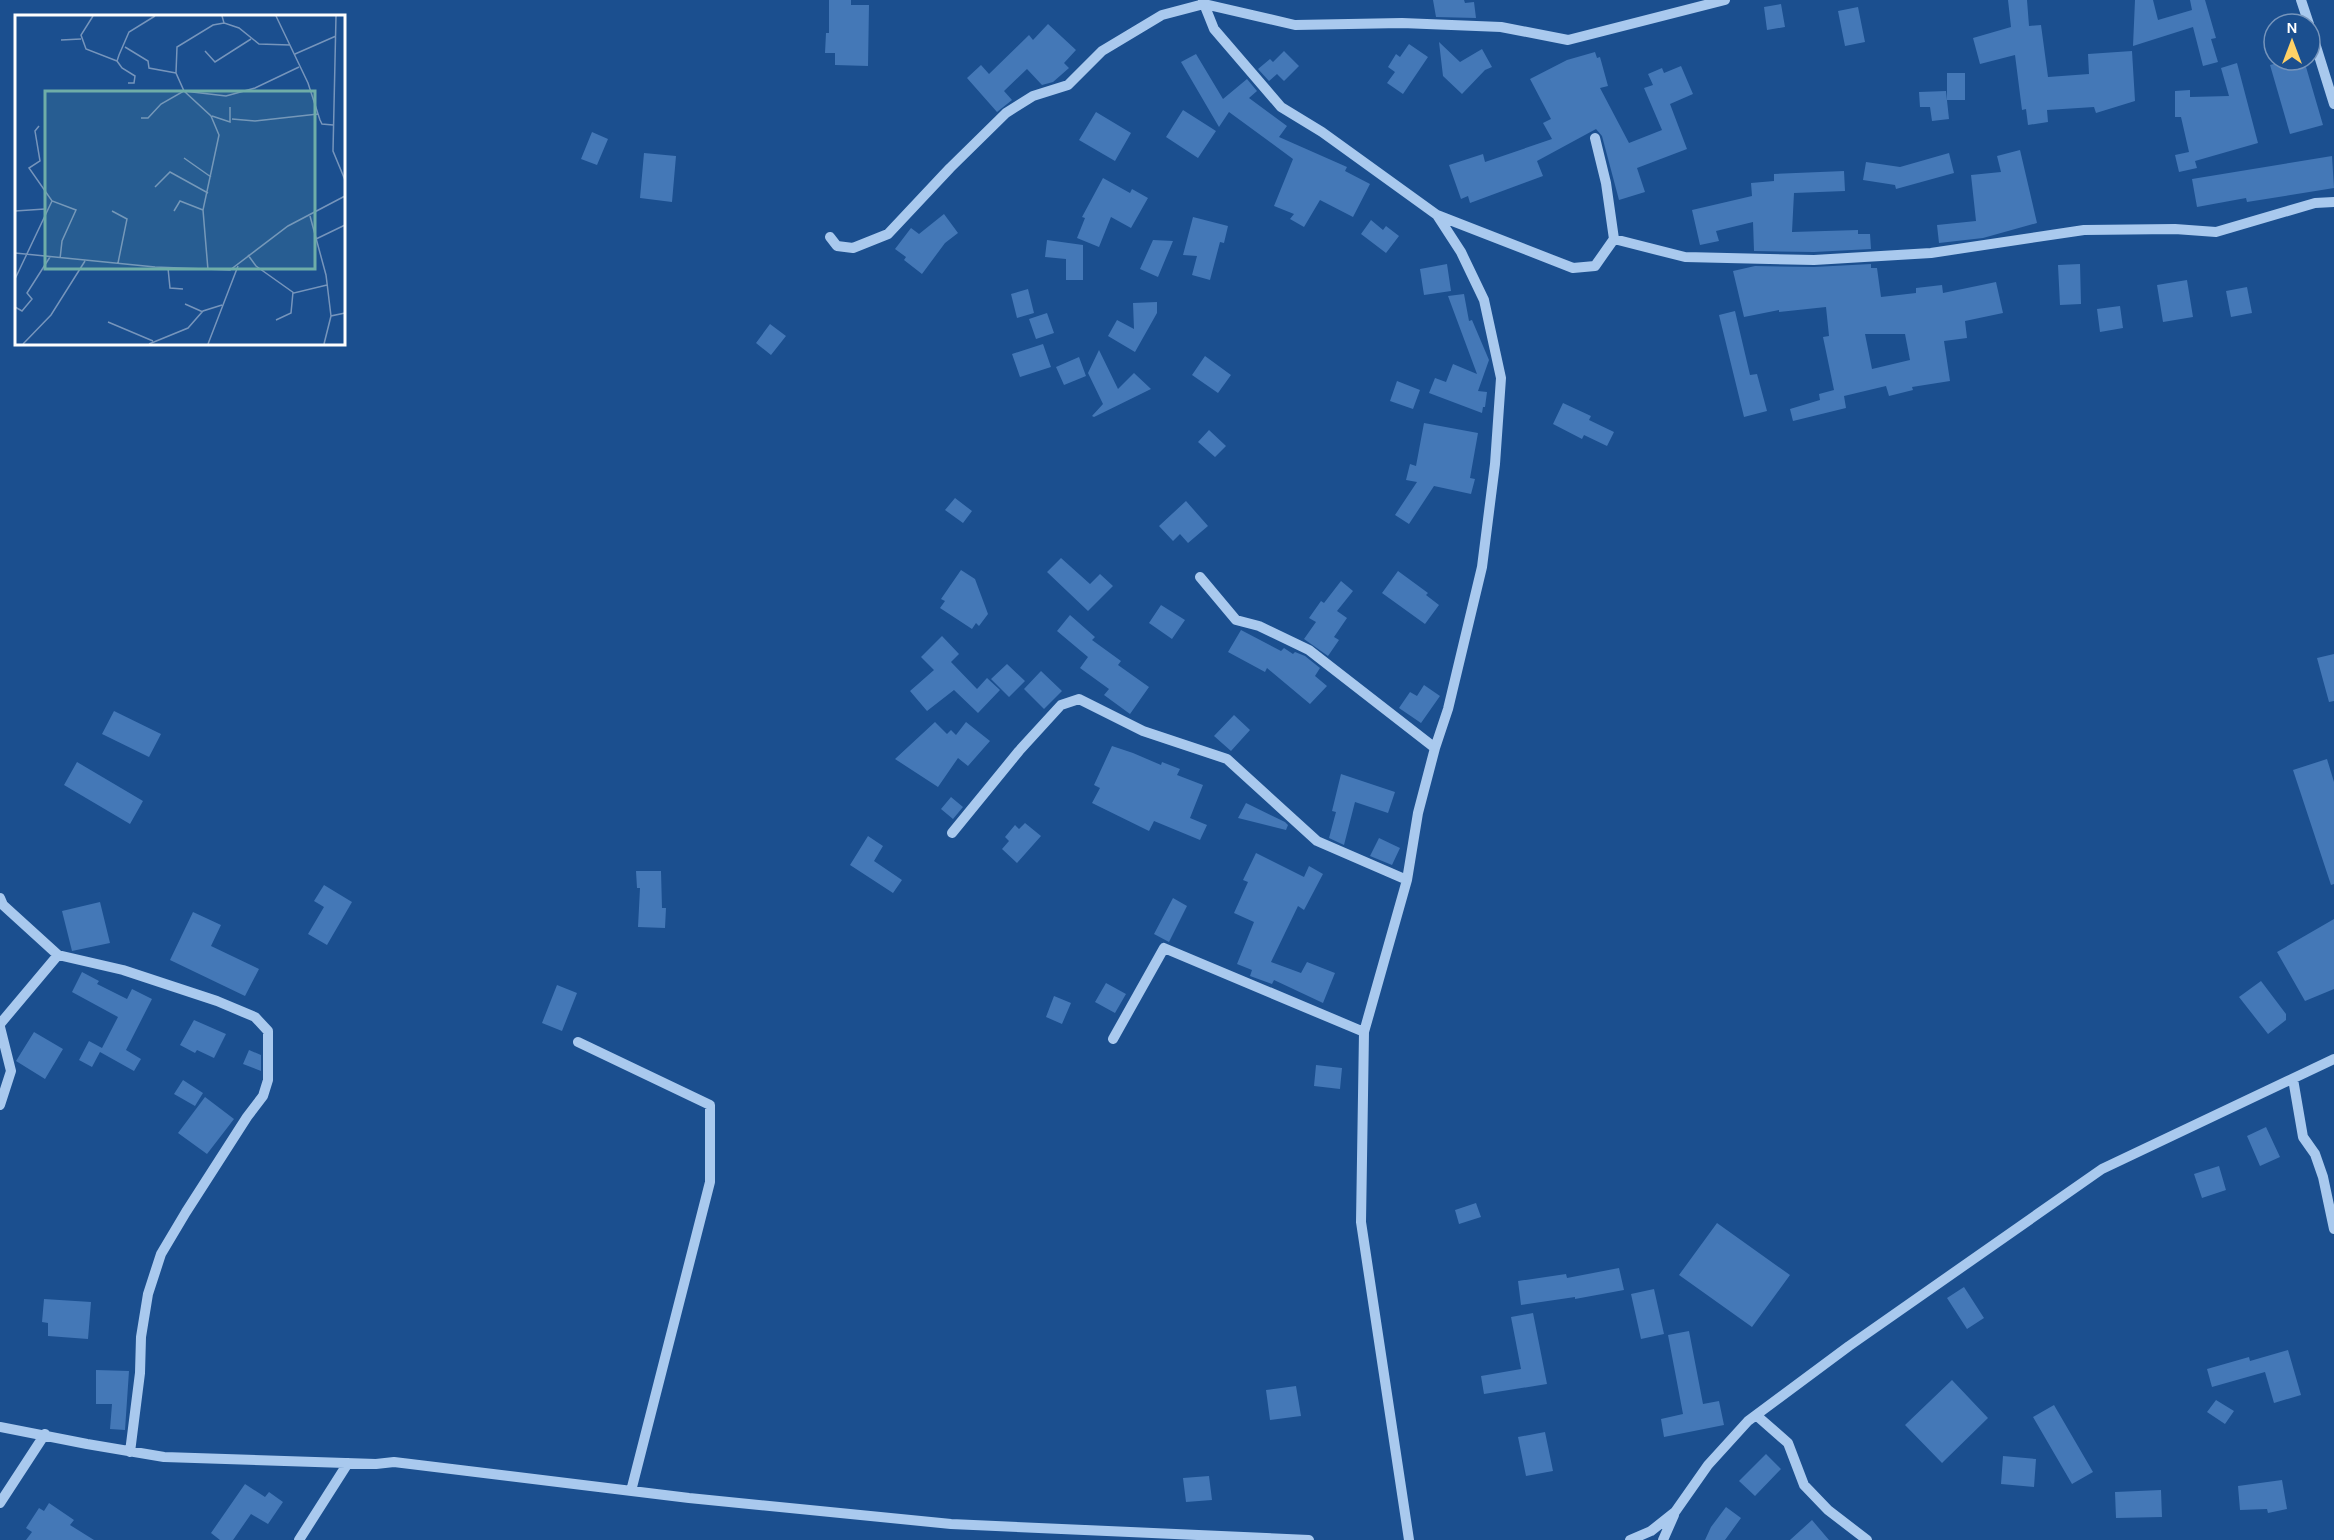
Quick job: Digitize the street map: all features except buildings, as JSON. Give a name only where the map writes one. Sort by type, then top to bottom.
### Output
[{"type":"street","points":[[830,237],[837,246],[853,248],[888,234],[1006,113],[1033,96],[1068,85],[1102,51],[1162,15],[1203,2],[1295,25],[1402,23],[1501,27],[1568,40],[1725,0]]},
{"type":"street","points":[[1203,2],[1214,29],[1281,107],[1322,132],[1437,215],[1573,268],[1595,266],[1614,239],[1606,183],[1595,138]]},
{"type":"street","points":[[2322,67],[2334,104]]},
{"type":"street","points":[[1614,239],[1685,258],[1826,259],[1931,253],[2084,230],[2175,229],[2216,232],[2315,203],[2334,202]]},
{"type":"street","points":[[1409,1540],[1361,1222],[1364,1032],[1407,880],[1418,813],[1448,709],[1482,567],[1495,464],[1501,378],[1484,300],[1461,252],[1437,215]]},
{"type":"street","points":[[1200,577],[1236,620],[1259,626],[1310,650],[1435,748]]},
{"type":"street","points":[[952,833],[1019,751],[1061,705],[1078,699],[1143,731],[1227,759],[1317,841],[1407,880]]},
{"type":"street","points":[[0,898],[3,905],[58,955],[123,970],[218,1001],[255,1017],[268,1031],[269,1069],[263,1096],[247,1117],[161,1254],[148,1294],[141,1337],[140,1373],[130,1452]]},
{"type":"street","points":[[1113,1039],[1164,948],[1364,1032]]},
{"type":"street","points":[[0,1105],[11,1071],[0,1025],[58,955]]},
{"type":"street","points":[[578,1041],[710,1105],[710,1182],[631,1491]]},
{"type":"street","points":[[1663,1540],[1675,1512],[1708,1465],[1756,1415],[1849,1346],[2102,1169],[2334,1059]]},
{"type":"street","points":[[2293,1079],[2303,1137],[2315,1154],[2323,1177],[2334,1229]]},
{"type":"street","points":[[1756,1415],[1788,1443],[1804,1485],[1828,1510],[1867,1540]]},
{"type":"street","points":[[0,1427],[130,1452],[180,1458],[348,1463],[394,1462],[631,1491],[1064,1535],[1309,1540]]},
{"type":"street","points":[[0,1503],[45,1434]]},
{"type":"street","points":[[299,1540],[348,1463]]},
{"type":"street","points":[[1630,1540],[1651,1531],[1675,1512]]}]
